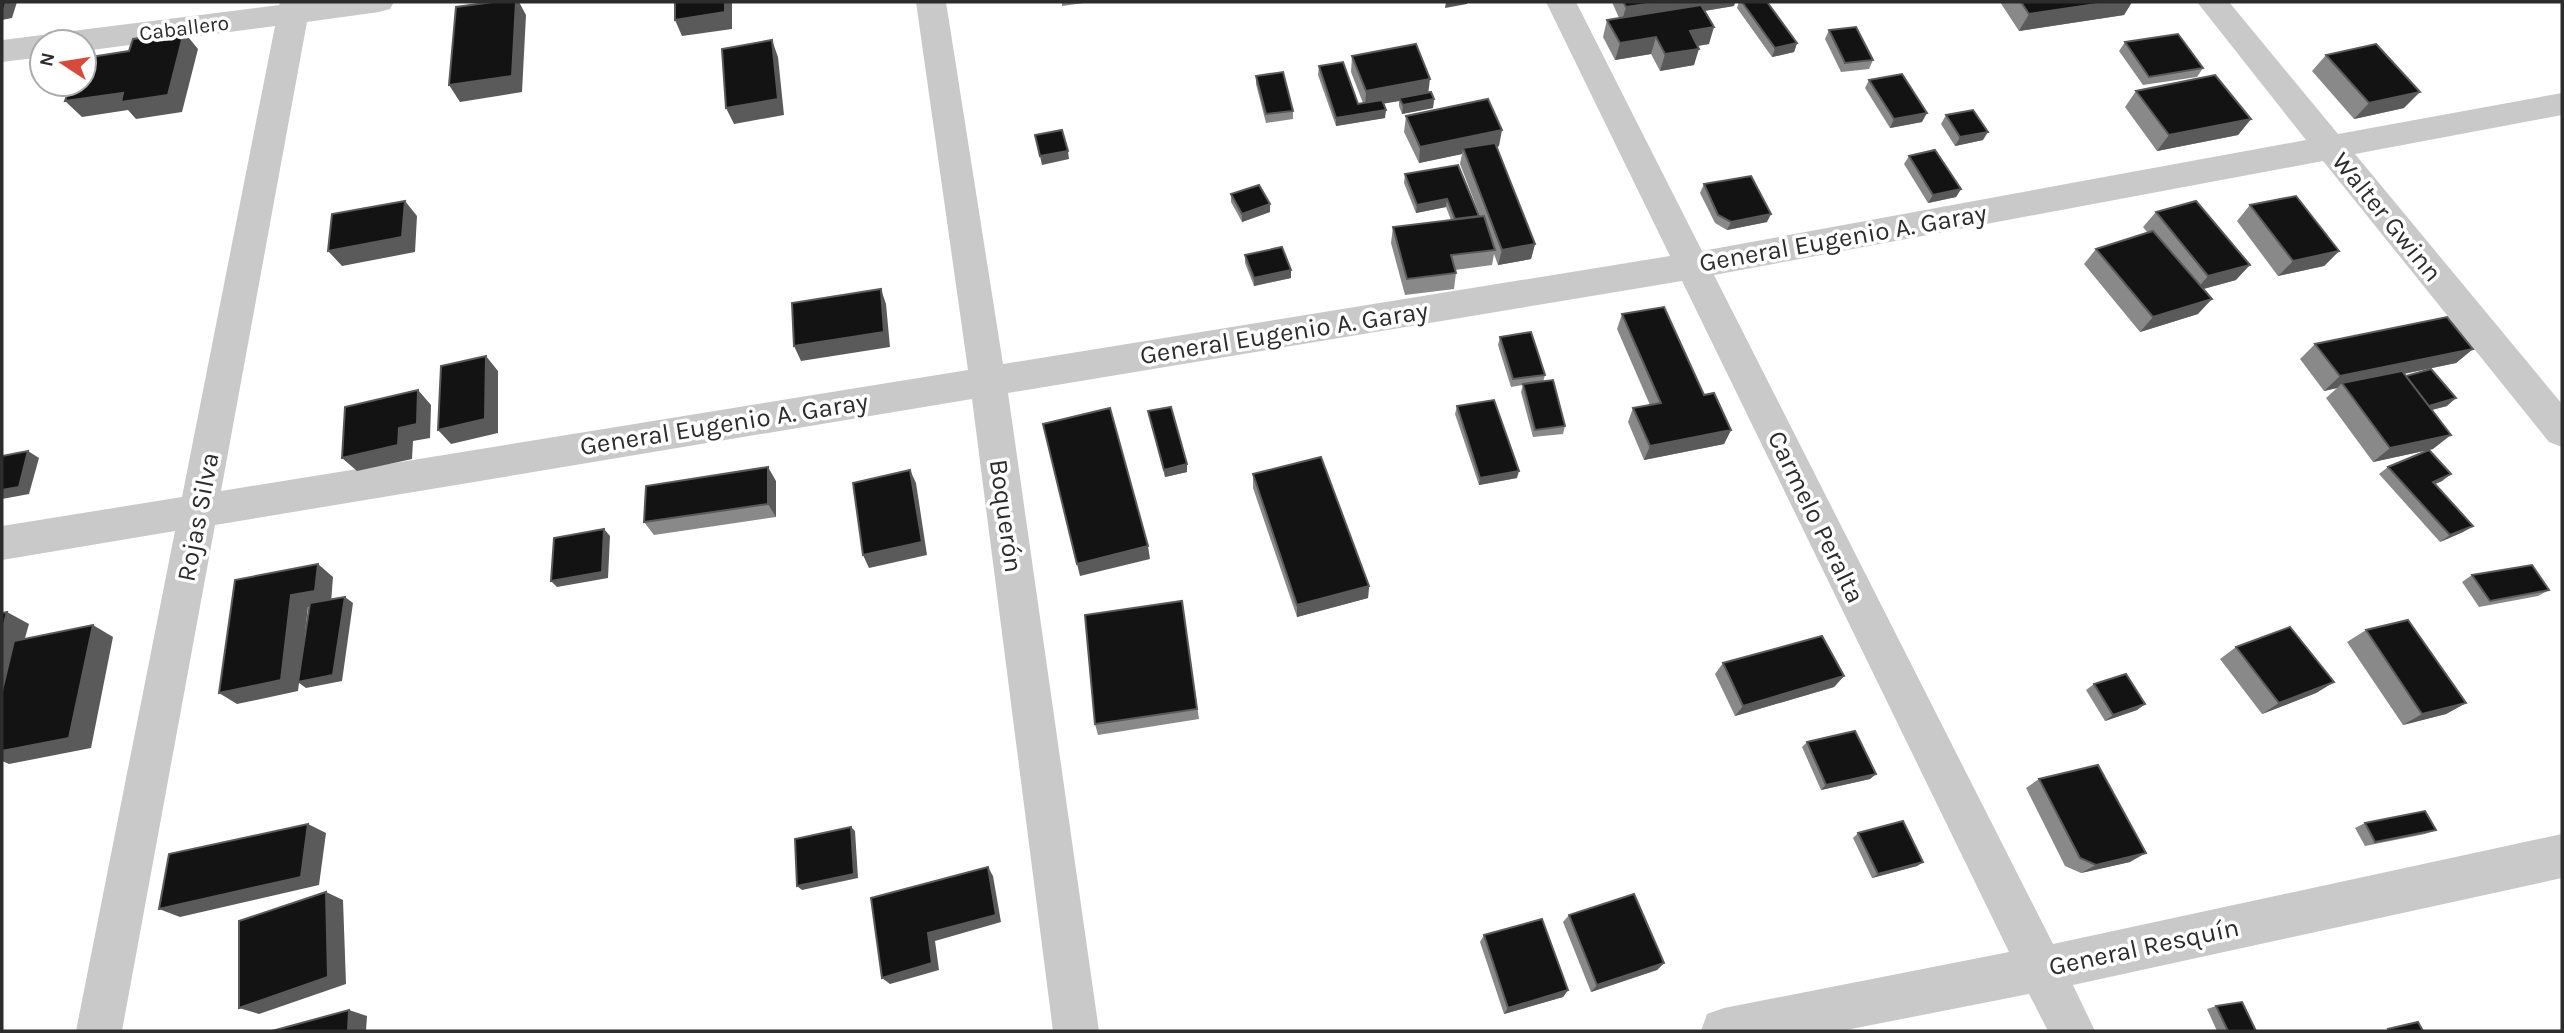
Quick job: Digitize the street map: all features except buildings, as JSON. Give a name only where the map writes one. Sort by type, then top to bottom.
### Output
[{"type":"street","name":"Caballero","points":[[98,38],[294,8],[379,2]]},
{"type":"street","name":"Boquerón","points":[[931,2],[988,382],[1076,1031]]},
{"type":"street","name":"Carmelo Peralta","points":[[1561,2],[2072,1031]]},
{"type":"street","name":"Walter Gwinn","points":[[2212,2],[2562,431]]},
{"type":"street","name":"Rojas Silva","points":[[99,1031],[294,8]]},
{"type":"street","points":[[2,51],[28,48]]},
{"type":"street","name":"General Eugenio A. Garay","points":[[2,543],[1691,266],[2562,104]]},
{"type":"street","name":"General Resquín","points":[[1724,1031],[2041,969],[2562,856]]}]
